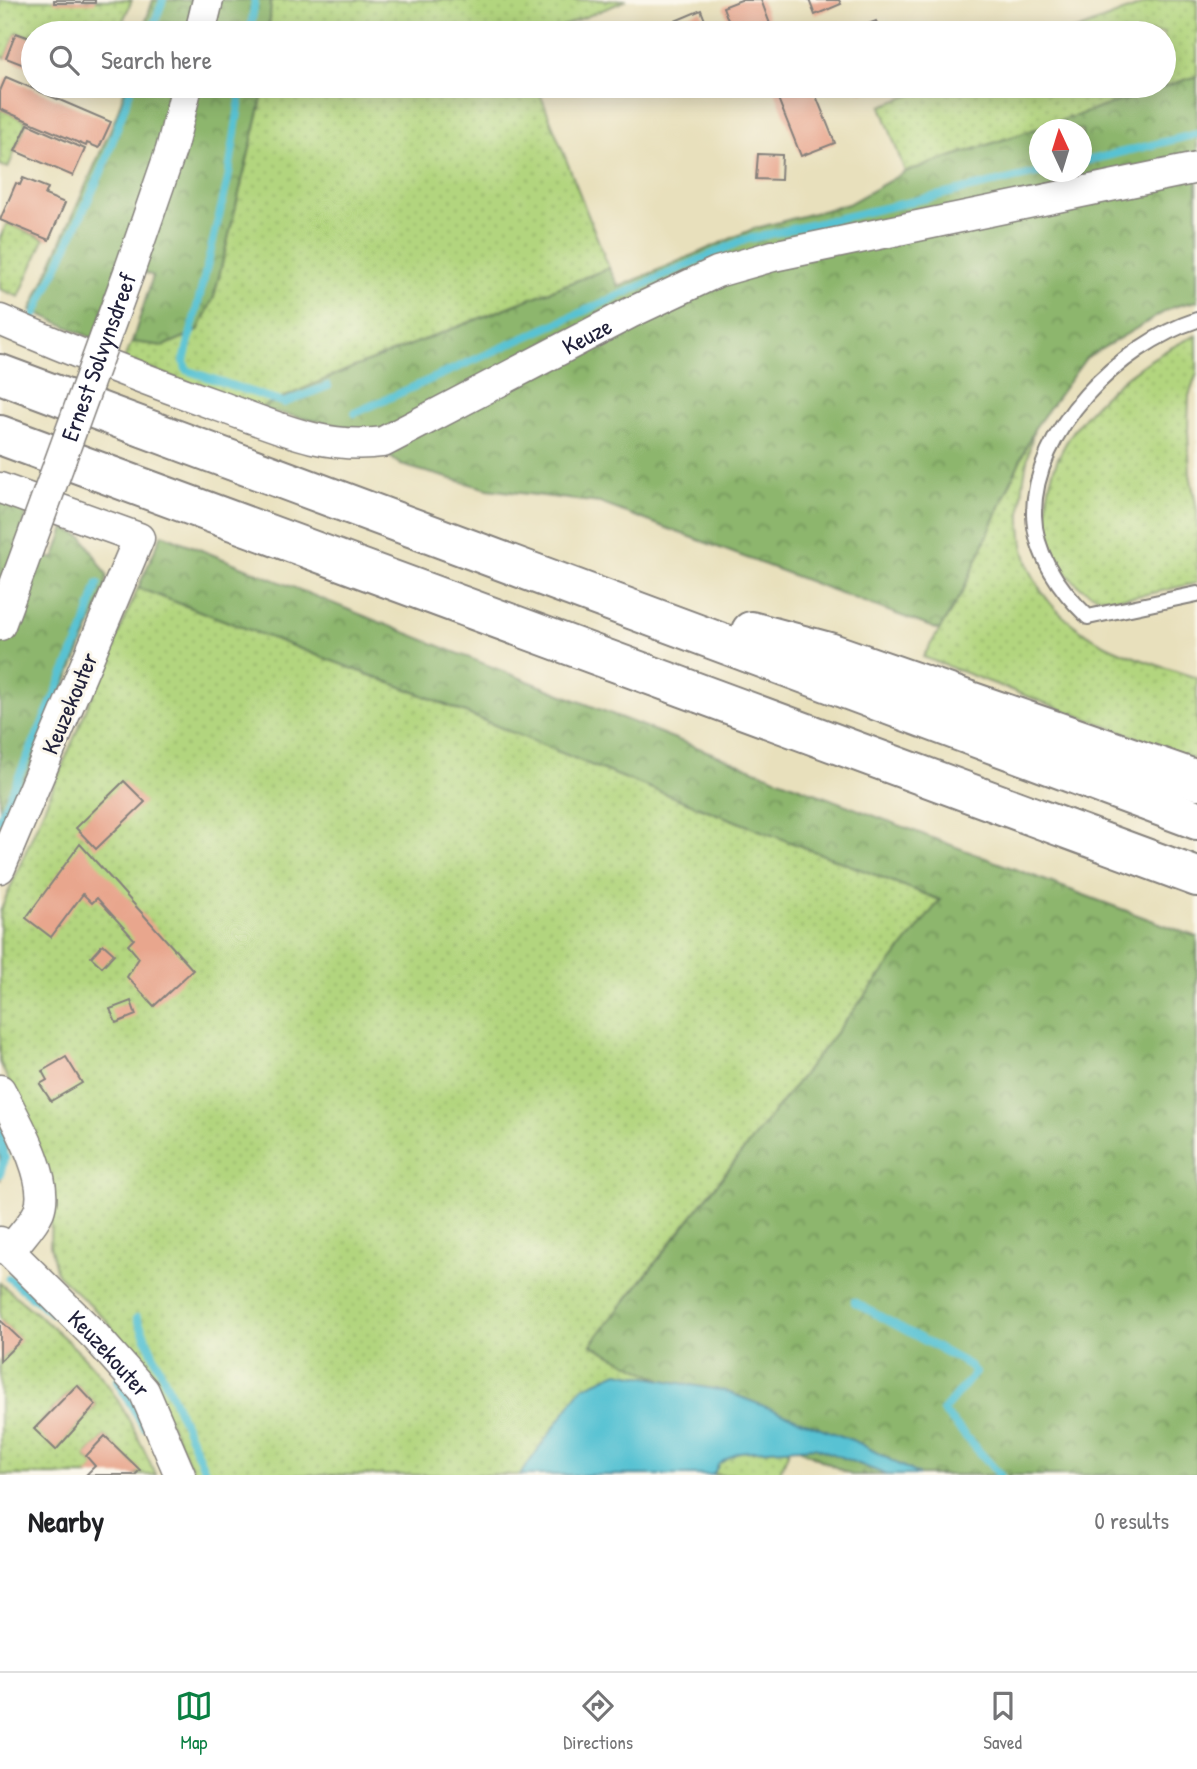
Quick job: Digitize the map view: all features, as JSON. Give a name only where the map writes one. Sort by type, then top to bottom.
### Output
[{"type":"highway","points":[[0,374],[1197,820]]},
{"type":"highway","points":[[0,435],[1197,877]]},
{"type":"highway","points":[[512,565],[830,652],[1197,780]]},
{"type":"highway","points":[[1125,850],[1197,899]]},
{"type":"street","points":[[203,21],[208,0]]},
{"type":"street","name":"Ernest Solvynsdreef","points":[[0,625],[130,272],[171,150],[184,98]]},
{"type":"street","name":"Keuze","points":[[0,320],[134,376],[298,434],[353,446],[383,442],[630,313],[717,272],[773,256],[1197,169]]},
{"type":"street","name":"Keuzekouter","points":[[0,488],[139,538],[0,869]]},
{"type":"street","name":"Keuzekouter","points":[[0,1090],[25,1139],[41,1187],[39,1211],[5,1246],[96,1337],[144,1391],[180,1475]]},
{"type":"lane","points":[[1197,320],[1183,324],[1124,360],[1094,385],[1053,444],[1037,479],[1034,517],[1051,571],[1067,596],[1088,617],[1197,594]]},
{"type":"green space","points":[[0,0],[132,0],[123,21],[21,21],[21,34],[16,33],[6,58],[0,56]]},
{"type":"green space","points":[[153,0],[271,0],[270,21],[146,21]]},
{"type":"green space","points":[[271,0],[627,0],[575,21],[270,21]]},
{"type":"green space","points":[[1154,0],[1197,0],[1197,76],[1176,83],[1176,21],[1100,21]]},
{"type":"green space","points":[[1197,76],[1197,301],[1173,307],[1086,358],[1034,429],[963,591],[939,630],[600,503],[488,489],[401,465],[352,428],[258,409],[349,369],[609,268],[619,287],[753,229],[848,204],[905,172],[1029,131],[1029,182],[1092,182],[1092,119],[1066,119],[1130,98],[1176,98],[1176,83]]},
{"type":"green space","points":[[122,98],[262,98],[214,297],[198,331],[164,346],[132,342],[153,276],[120,262],[94,339],[31,310]]},
{"type":"green space","points":[[262,98],[542,98],[609,268],[349,369],[258,409],[124,359],[132,342],[164,346],[198,331],[214,297]]},
{"type":"green space","points":[[903,98],[1130,98],[1066,119],[1029,119],[1029,131],[905,172],[881,106]]},
{"type":"green space","points":[[0,109],[27,121],[8,168],[0,165]]},
{"type":"green space","points":[[7,223],[44,239],[19,297],[0,289],[0,238]]},
{"type":"green space","points":[[1197,335],[1197,373],[1189,396],[1188,431],[1190,474],[1197,510],[1197,583],[1133,596],[1112,598],[1096,595],[1082,588],[1065,572],[1051,541],[1047,514],[1050,484],[1059,455],[1075,429],[1118,383],[1144,364]]},
{"type":"green space","points":[[1034,429],[1022,495],[1021,525],[1025,553],[1035,579],[1051,603],[1074,625],[1106,645],[1197,678],[1197,760],[923,657],[963,591]]},
{"type":"green space","points":[[0,500],[27,511],[18,547],[54,559],[65,528],[83,537],[107,575],[105,592],[0,838]]},
{"type":"green space","points":[[162,534],[678,740],[1197,937],[1197,1475],[851,1475],[591,1345],[940,900],[593,766],[415,692],[138,588]]},
{"type":"green space","points":[[138,588],[415,692],[593,766],[941,900],[591,1344],[791,1445],[779,1475],[195,1475],[147,1376],[107,1321],[57,1274],[50,1245],[52,1188],[41,1155],[0,1062],[0,912]]},
{"type":"green space","points":[[0,1122],[7,1150],[0,1181]]},
{"type":"green space","points":[[0,1283],[57,1331],[96,1370],[121,1406],[156,1475],[135,1475],[139,1470],[105,1436],[86,1456],[95,1466],[88,1475],[0,1475],[0,1361],[20,1340],[0,1320]],"holes":[[[77,1385],[96,1405],[56,1449],[35,1428]]]},
{"type":"water","points":[[618,1372],[725,1391],[857,1442],[919,1475],[887,1475],[815,1447],[739,1452],[719,1464],[713,1475],[520,1475],[582,1388]]},
{"type":"building","points":[[54,0],[95,0],[95,3],[54,3]]},
{"type":"building","points":[[741,0],[761,0],[769,21],[728,21],[723,7]]},
{"type":"building","points":[[809,0],[839,0],[841,4],[815,15]]},
{"type":"building","points":[[701,10],[705,21],[675,21]]},
{"type":"building","points":[[16,33],[21,35],[21,64],[6,58]]},
{"type":"building","points":[[6,77],[21,83],[21,98],[55,98],[111,122],[99,148],[87,143],[86,146],[0,109],[0,91]]},
{"type":"building","points":[[778,98],[817,98],[835,143],[801,156]]},
{"type":"building","points":[[28,124],[85,149],[73,176],[15,151]]},
{"type":"building","points":[[758,154],[782,155],[781,180],[756,179]]},
{"type":"building","points":[[23,178],[48,188],[45,195],[65,203],[49,240],[0,220],[16,183],[20,185]]},
{"type":"building","points":[[124,781],[145,802],[96,849],[76,828]]},
{"type":"building","points":[[80,844],[193,970],[154,1006],[127,977],[139,958],[128,945],[134,939],[97,898],[92,903],[83,894],[51,937],[26,918]]},
{"type":"building","points":[[103,944],[114,954],[102,967],[91,957]]},
{"type":"building","points":[[131,1001],[136,1015],[116,1023],[110,1009]]},
{"type":"building","points":[[66,1057],[82,1083],[51,1101],[40,1084],[47,1080],[42,1071]]},
{"type":"building","points":[[0,1320],[21,1340],[0,1361]]},
{"type":"building","points":[[77,1385],[96,1405],[56,1450],[34,1429]]},
{"type":"building","points":[[105,1436],[140,1470],[135,1475],[86,1475],[95,1466],[86,1456]]},
{"type":"waterway","points":[[155,21],[163,0]]},
{"type":"waterway","points":[[252,21],[255,0]]},
{"type":"waterway","points":[[34,317],[103,168],[128,98]]},
{"type":"waterway","points":[[240,98],[228,179],[184,361],[186,370],[284,403],[328,386]]},
{"type":"waterway","points":[[1092,160],[1197,134]]},
{"type":"waterway","points":[[355,413],[744,240],[1029,175]]},
{"type":"waterway","points":[[0,819],[85,626],[98,583]]},
{"type":"waterway","points":[[0,1132],[5,1158],[0,1174]]},
{"type":"waterway","points":[[9,1278],[53,1314]]},
{"type":"waterway","points":[[854,1302],[969,1365],[975,1373],[943,1411],[1000,1475]]},
{"type":"waterway","points":[[137,1318],[207,1475]]},
{"type":"waterway","points":[[117,1381],[144,1427]]}]
